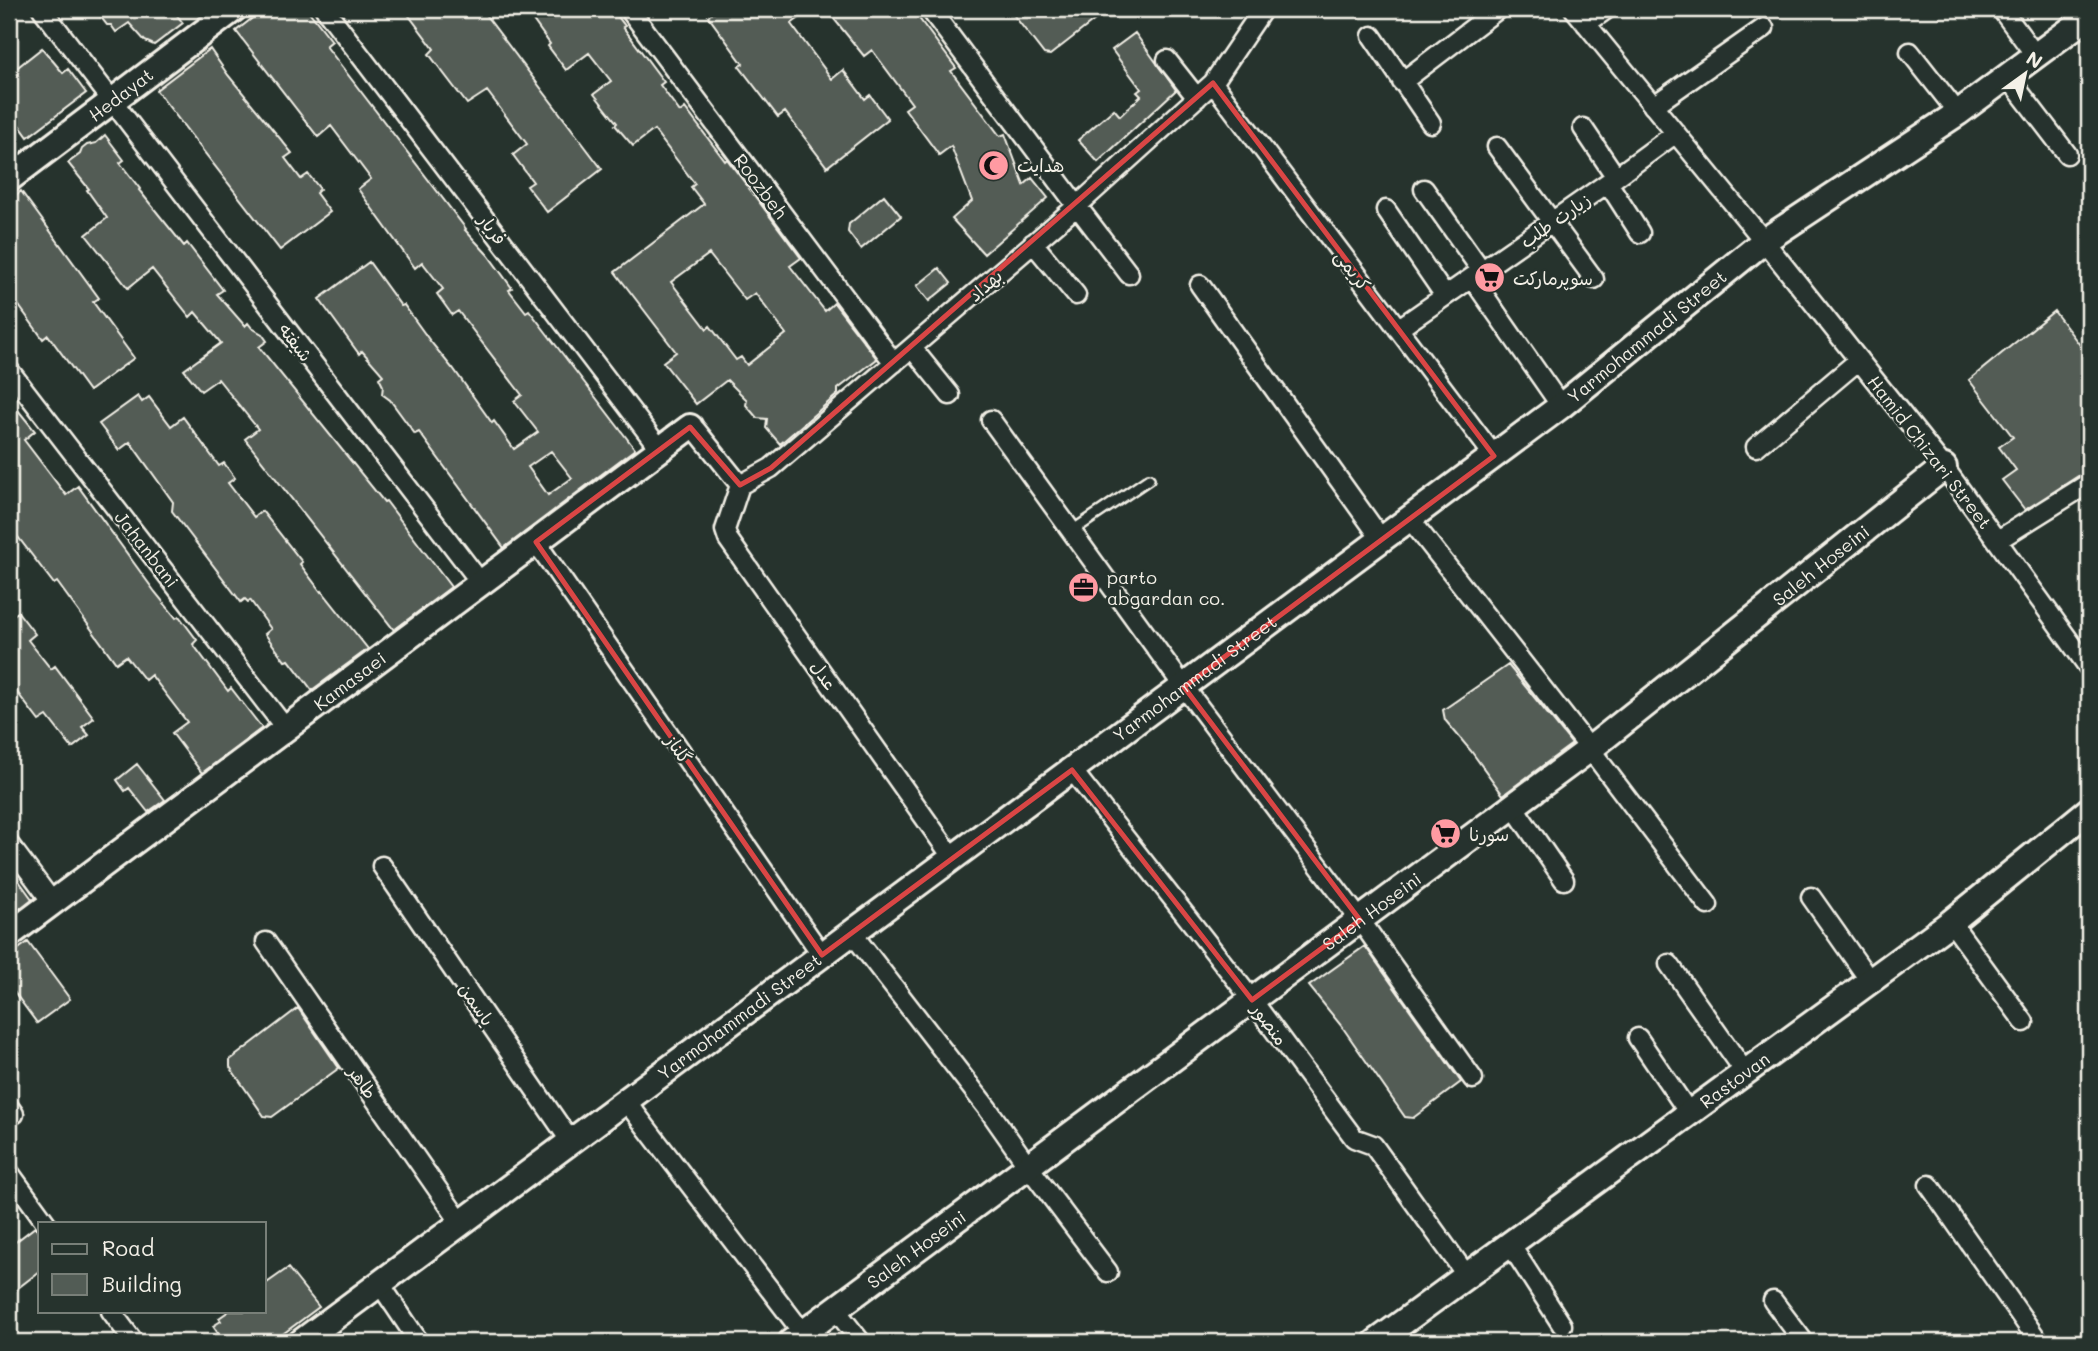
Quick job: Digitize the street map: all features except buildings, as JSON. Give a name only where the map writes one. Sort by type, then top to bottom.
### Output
[{"type":"street","name":"شیفته","points":[[42,9],[481,583]]},
{"type":"street","name":"Hedayat","points":[[9,179],[234,9]]},
{"type":"street","name":"فریار","points":[[326,9],[660,449]]},
{"type":"street","name":"Roozbeh","points":[[629,9],[894,363]]},
{"type":"street","points":[[930,9],[1129,274]]},
{"type":"street","name":"بهداد","points":[[740,485],[771,468],[1076,206],[1197,98],[1213,83],[1264,9]]},
{"type":"street","points":[[1402,82],[1498,9]]},
{"type":"street","name":"Hamid Chizari Street","points":[[1574,9],[1944,467],[2089,668]]},
{"type":"street","points":[[1586,24],[1607,9]]},
{"type":"street","points":[[2001,9],[2036,56]]},
{"type":"street","name":"Yarmohammadi Street","points":[[301,1342],[1561,406],[1764,241],[1958,113],[2089,16]]},
{"type":"street","points":[[1653,106],[1764,28]]},
{"type":"street","points":[[1372,36],[1431,123]]},
{"type":"street","points":[[1910,52],[1958,113]]},
{"type":"street","points":[[1167,60],[1197,98]]},
{"type":"street","points":[[2008,77],[2067,154]]},
{"type":"street","name":"کریمی","points":[[1213,83],[1494,456]]},
{"type":"street","points":[[1583,128],[1640,233]]},
{"type":"street","name":"زیارت طلب","points":[[1398,329],[1676,133]]},
{"type":"street","points":[[1497,148],[1594,279]]},
{"type":"street","points":[[1424,190],[1561,406]]},
{"type":"street","points":[[1386,210],[1445,296]]},
{"type":"street","points":[[1033,243],[1076,295]]},
{"type":"street","points":[[1200,285],[1382,540]]},
{"type":"street","points":[[912,348],[950,395]]},
{"type":"street","points":[[1756,447],[1859,360]]},
{"type":"street","name":"Jahanbani","points":[[9,370],[286,729]]},
{"type":"street","points":[[991,420],[1184,687],[1360,920],[1473,1079]]},
{"type":"street","name":"Kamasaei","points":[[9,935],[690,428]]},
{"type":"street","points":[[690,428],[696,430],[740,485]]},
{"type":"street","name":"Saleh Hoseini","points":[[797,1338],[1590,749],[1944,467]]},
{"type":"street","points":[[1998,540],[2089,482]]},
{"type":"street","name":"عدل","points":[[740,485],[725,530],[728,539],[953,858]]},
{"type":"street","points":[[1410,519],[1708,905]]},
{"type":"street","name":"گلناز","points":[[536,542],[822,955]]},
{"type":"street","name":"منصور","points":[[1072,770],[1252,1000],[1354,1138],[1373,1145],[1467,1276]]},
{"type":"street","points":[[1513,806],[1564,880]]},
{"type":"street","name":"Rastovan","points":[[1376,1342],[1951,922],[2089,810]]},
{"type":"street","points":[[9,844],[53,903]]},
{"type":"street","name":"یاسمن","points":[[382,866],[571,1142]]},
{"type":"street","points":[[1811,897],[1870,981]]},
{"type":"street","points":[[1951,922],[2024,1022]]},
{"type":"street","points":[[852,933],[988,1109],[1108,1272]]},
{"type":"street","name":"طاهر","points":[[265,942],[461,1223]]},
{"type":"street","points":[[1669,964],[1745,1072]]},
{"type":"street","points":[[1638,1038],[1689,1113]]},
{"type":"street","points":[[626,1101],[797,1338]]},
{"type":"street","points":[[9,1172],[46,1222]]},
{"type":"street","points":[[1929,1185],[2039,1342]]},
{"type":"street","points":[[1510,1244],[1562,1325]]},
{"type":"street","points":[[380,1284],[419,1342]]},
{"type":"street","points":[[1773,1301],[1804,1342]]},
{"type":"street","points":[[835,1309],[861,1342]]},
{"type":"street","points":[[112,1312],[134,1342]]},
{"type":"lane","points":[[1072,531],[1149,479]]},
{"type":"highlighted area","points":[[1213,83],[1494,456],[1184,687],[1360,920],[1252,1000],[1072,770],[822,955],[536,542],[690,427],[740,485],[771,468]]},
{"type":"place","name":"هدایت","points":[[994,165]]},
{"type":"place","name":"سوپرمارکت","points":[[1490,278]]},
{"type":"place","name":"parto abgardan co.","points":[[1084,587]]},
{"type":"place","name":"سورنا","points":[[1446,834]]}]
